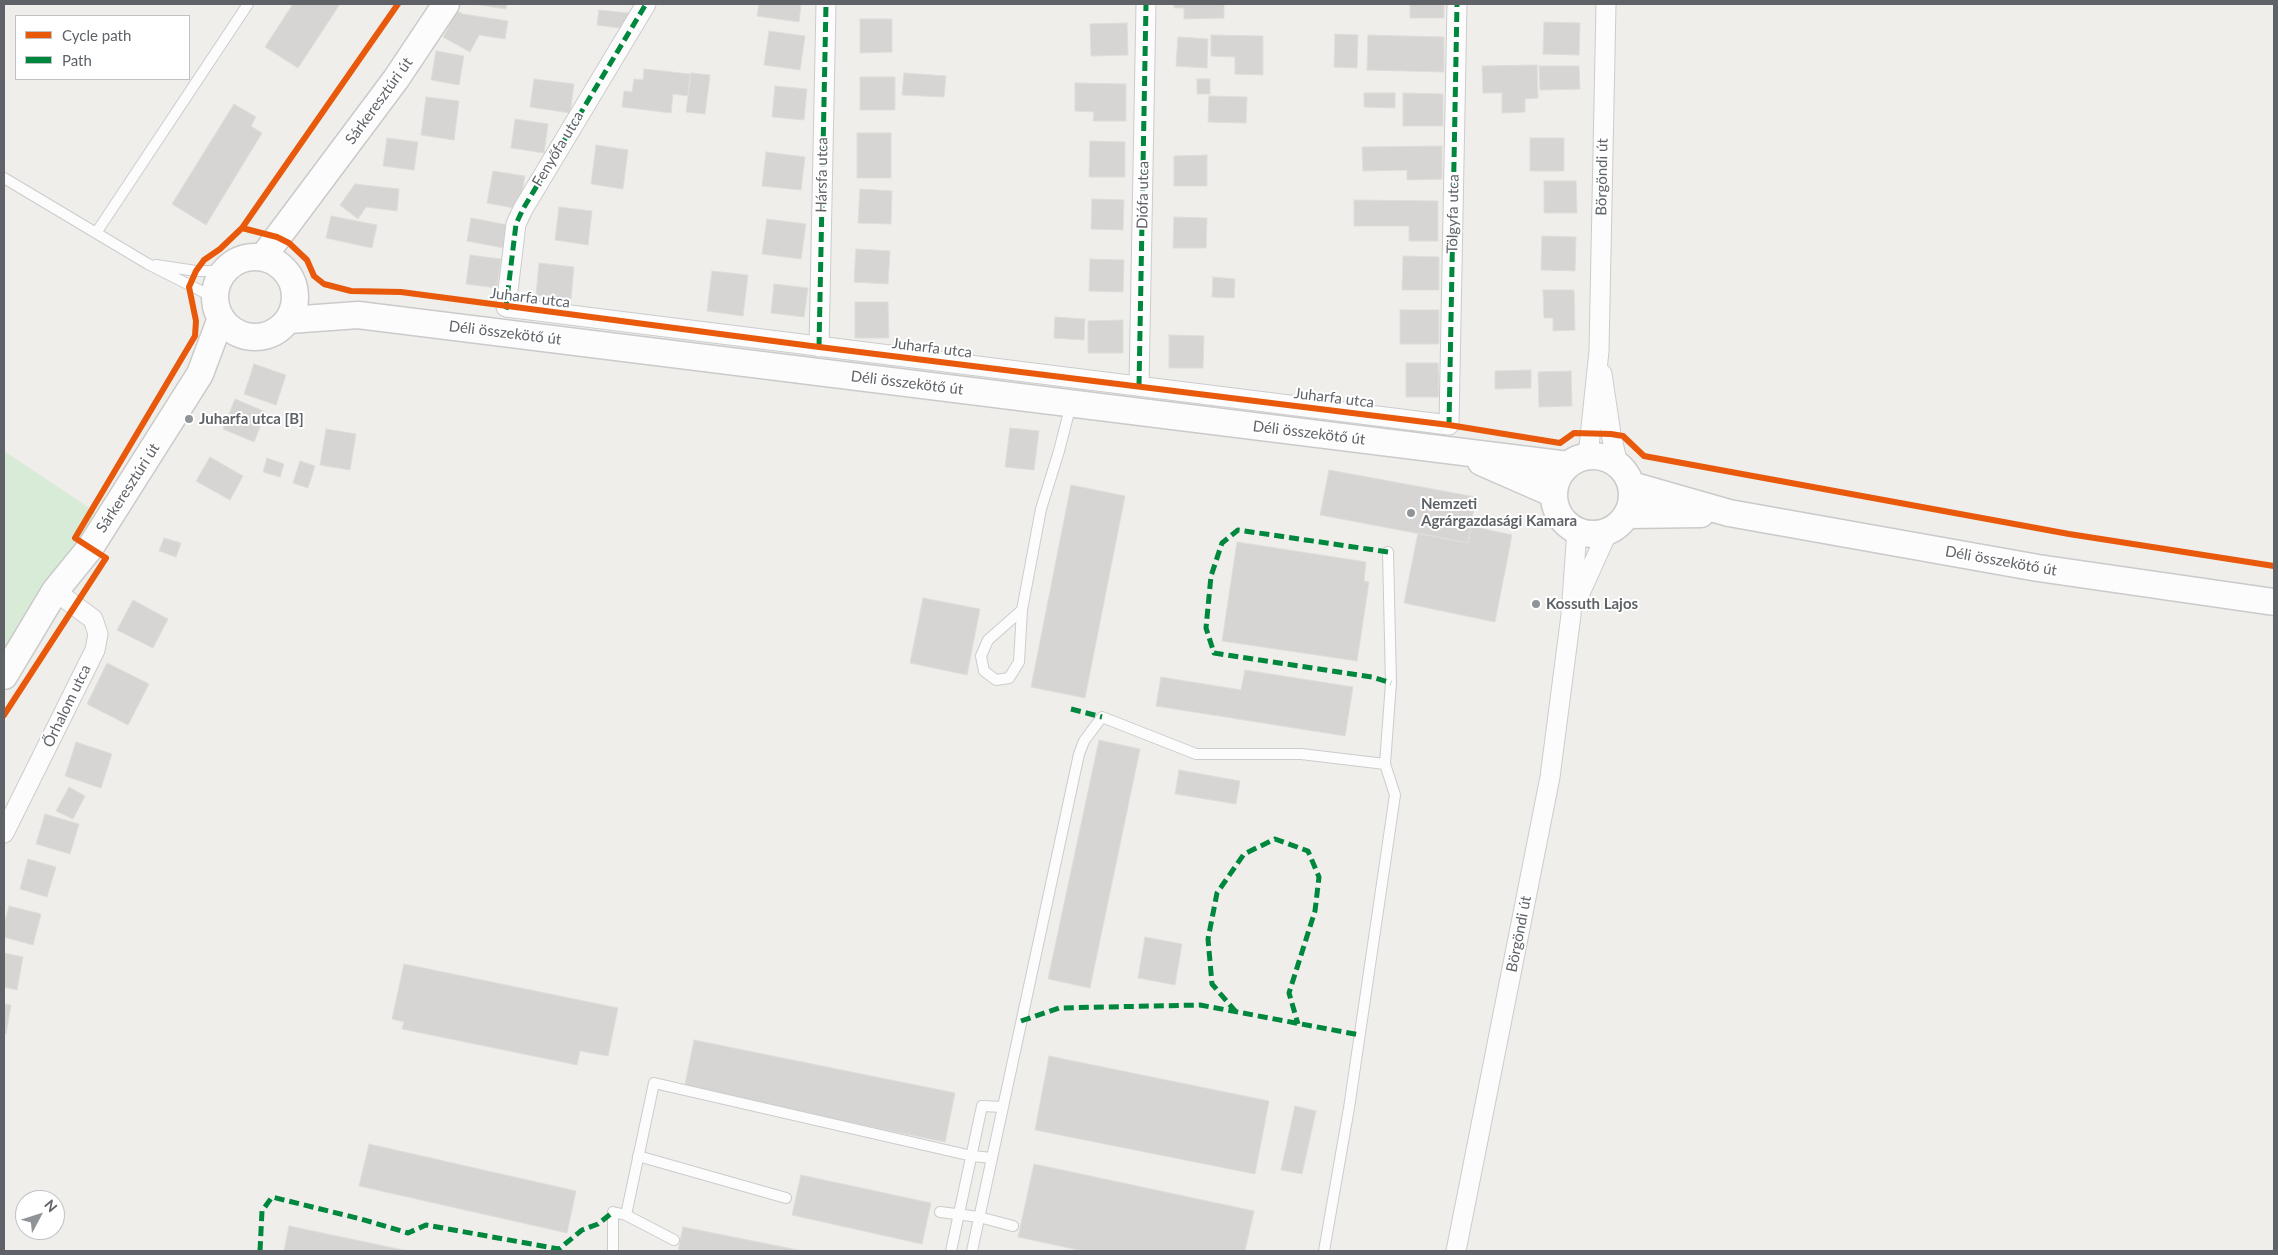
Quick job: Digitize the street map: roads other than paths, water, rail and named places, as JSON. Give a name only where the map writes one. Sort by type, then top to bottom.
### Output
[{"type":"main road","name":"Sárkeresztúri út","points":[[272,261],[309,196],[396,80],[446,4]]},
{"type":"main road","points":[[242,259],[272,261],[290,276],[295,290],[295,306],[289,320],[278,331],[264,337],[250,337],[233,330],[218,308],[219,279],[224,271],[242,259]]},
{"type":"main road","name":"Déli összekötő út","points":[[295,290],[358,315]]},
{"type":"main road","name":"Sárkeresztúri út","points":[[4,676],[56,591],[90,548],[200,374],[218,308]]},
{"type":"main road","name":"Déli összekötő út","points":[[289,320],[358,315],[1455,450],[1578,460]]},
{"type":"main road","name":"Sárkeresztúri út","points":[[200,374],[250,337]]},
{"type":"main road","name":"Déli összekötő út","points":[[1455,450],[1554,494]]},
{"type":"main road","points":[[1604,457],[1625,475],[1631,505],[1618,523],[1598,534],[1577,530],[1560,516],[1554,494],[1558,478],[1578,460],[1604,457]]},
{"type":"main road","name":"Déli összekötő út","points":[[1625,475],[1729,513],[2038,568],[2274,602]]},
{"type":"main road","name":"Déli összekötő út","points":[[1618,523],[1729,513]]},
{"type":"street","name":"Fenyőfa utca","points":[[506,307],[516,224],[522,209],[646,4]]},
{"type":"street","name":"Hársfa utca","points":[[819,347],[826,4]]},
{"type":"street","name":"Diófa utca","points":[[1140,386],[1146,4]]},
{"type":"street","name":"Tölgyfa utca","points":[[1449,425],[1457,4]]},
{"type":"street","name":"Börgöndi út","points":[[1606,4],[1599,351],[1611,434],[1625,475]]},
{"type":"street","name":"Juharfa utca","points":[[506,307],[1449,425]]},
{"type":"street","name":"Börgöndi út","points":[[1578,460],[1599,351]]},
{"type":"street","name":"Börgöndi út","points":[[1571,615],[1618,523]]},
{"type":"street","name":"Börgöndi út","points":[[1456,1251],[1550,777],[1571,615],[1577,530]]},
{"type":"street","name":"Őrhalom utca","points":[[4,833],[95,650],[98,634],[93,619],[56,591]]},
{"type":"lane","points":[[96,233],[248,4]]},
{"type":"lane","points":[[4,178],[218,308]]},
{"type":"lane","points":[[148,264],[196,271],[224,271]]},
{"type":"lane","points":[[1022,610],[988,640],[981,656],[984,671],[996,680],[1009,678],[1019,662],[1022,610],[1041,509],[1060,451],[1071,404]]},
{"type":"lane","points":[[1324,1251],[1349,1108],[1395,794],[1385,764],[1391,683],[1388,552]]},
{"type":"lane","points":[[972,1251],[1079,754],[1084,742],[1102,717],[1196,754],[1301,754],[1385,764]]},
{"type":"lane","points":[[626,1215],[654,1083],[972,1156],[992,1158]]},
{"type":"lane","points":[[951,1251],[982,1106],[1003,1107]]},
{"type":"lane","points":[[638,1156],[786,1198]]},
{"type":"lane","points":[[613,1251],[613,1212],[626,1215],[674,1240]]},
{"type":"lane","points":[[940,1212],[979,1217],[1013,1226]]},
{"type":"place","name":"Juharfa utca [B]","points":[[189,419]]},
{"type":"place","name":"Nemzeti Agrárgazdasági Kamara","points":[[1411,513]]},
{"type":"place","name":"Kossuth Lajos","points":[[1536,604]]}]
